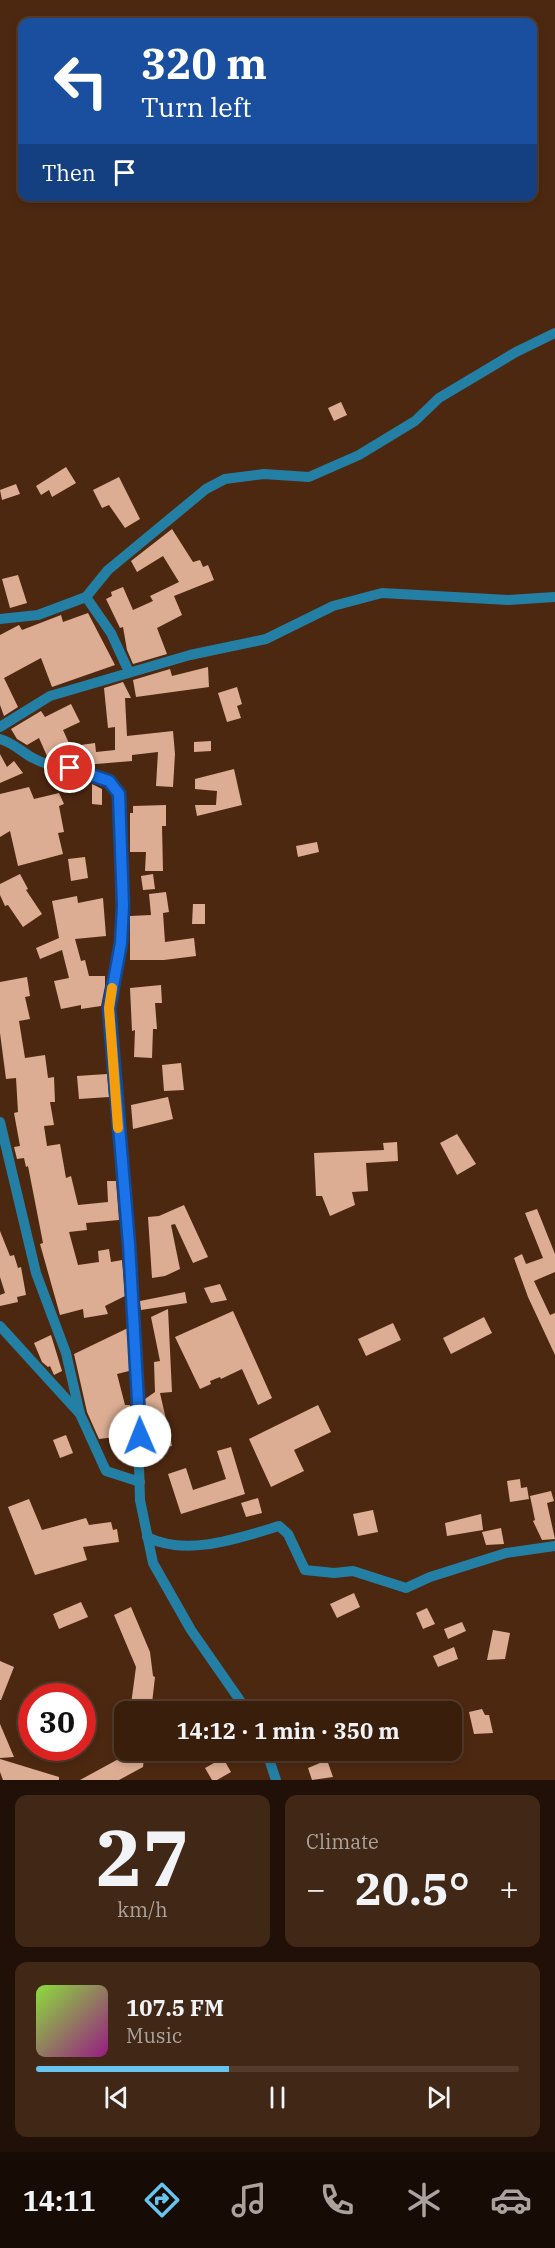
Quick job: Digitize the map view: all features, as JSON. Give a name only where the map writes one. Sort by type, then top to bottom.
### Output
[{"type":"street","points":[[0,620],[38,615],[86,597],[108,570],[206,489],[225,479],[264,474],[309,477],[359,455],[415,421],[439,398],[516,352],[555,333]]},
{"type":"street","points":[[0,727],[50,696],[190,655],[266,639],[333,606],[382,593],[508,600],[555,597]]},
{"type":"street","points":[[86,597],[111,633],[129,672]]},
{"type":"street","points":[[0,739],[14,743],[33,759],[109,781],[119,794],[123,906],[121,943],[109,1008],[134,1304],[139,1388],[140,1482],[147,1537],[153,1563],[191,1629],[240,1701]]},
{"type":"street","points":[[0,1122],[36,1273],[66,1353],[80,1414],[106,1471],[140,1482]]},
{"type":"street","points":[[0,1326],[80,1414]]},
{"type":"street","points":[[147,1537],[177,1546],[215,1543],[279,1526],[288,1534],[305,1570],[334,1573],[353,1571],[406,1588],[430,1577],[506,1553],[555,1546]]},
{"type":"street","points":[[270,1761],[276,1780]]},
{"type":"building","points":[[341,402],[347,415],[334,421],[328,408]]},
{"type":"building","points":[[66,467],[76,483],[52,497],[49,490],[41,495],[36,486]]},
{"type":"building","points":[[119,477],[140,519],[125,528],[109,505],[102,508],[93,490]]},
{"type":"building","points":[[16,484],[20,494],[2,500],[0,490]]},
{"type":"building","points":[[172,529],[193,562],[200,560],[203,567],[208,565],[214,580],[174,596],[182,615],[157,628],[167,654],[133,664],[127,650],[123,627],[120,628],[106,599],[112,596],[111,592],[123,587],[133,610],[153,601],[150,596],[179,582],[163,556],[137,572],[131,561]]},
{"type":"building","points":[[18,575],[27,603],[10,608],[2,579]]},
{"type":"building","points":[[88,613],[115,665],[52,687],[41,658],[4,678],[18,707],[4,716],[0,705],[0,635],[19,625],[22,630],[61,615],[63,622]]},
{"type":"building","points":[[208,667],[209,687],[136,697],[133,680],[170,669],[172,676]]},
{"type":"building","points":[[123,682],[131,698],[125,698],[127,736],[173,731],[175,754],[173,787],[156,786],[158,752],[132,755],[132,761],[84,765],[76,763],[74,746],[95,743],[96,752],[115,750],[115,727],[108,728],[104,688]]},
{"type":"building","points":[[237,687],[242,704],[237,706],[241,718],[227,722],[218,693]]},
{"type":"building","points":[[71,704],[80,722],[63,730],[73,752],[57,759],[47,756],[39,738],[27,745],[17,739],[11,729],[41,711],[45,717]]},
{"type":"building","points":[[211,741],[211,751],[194,752],[194,742]]},
{"type":"building","points":[[0,754],[7,767],[14,761],[23,773],[0,783]]},
{"type":"building","points":[[234,769],[242,805],[197,816],[195,805],[216,805],[217,791],[195,789],[195,779]]},
{"type":"building","points":[[92,784],[102,789],[102,805],[92,804]]},
{"type":"building","points":[[29,787],[34,799],[59,793],[64,804],[59,806],[64,832],[58,833],[63,854],[18,866],[10,831],[0,837],[0,794]]},
{"type":"building","points":[[166,805],[166,826],[162,826],[163,871],[145,871],[146,852],[130,852],[130,813],[133,813],[133,806]]},
{"type":"building","points":[[317,842],[319,852],[298,857],[296,846]]},
{"type":"building","points":[[85,857],[88,878],[71,881],[68,859]]},
{"type":"building","points":[[20,874],[28,889],[26,890],[42,914],[23,927],[8,905],[5,906],[0,895],[0,884]]},
{"type":"building","points":[[153,874],[155,889],[143,890],[141,876]]},
{"type":"building","points":[[166,892],[169,912],[163,913],[165,942],[194,938],[196,956],[164,960],[130,960],[130,916],[151,915],[149,894]]},
{"type":"building","points":[[77,896],[78,903],[103,898],[106,936],[75,939],[81,961],[85,960],[89,976],[105,976],[105,986],[101,1006],[81,1009],[81,1005],[61,1009],[54,981],[69,978],[62,950],[40,959],[36,948],[59,938],[52,901]]},
{"type":"building","points":[[193,904],[205,904],[205,924],[192,924]]},
{"type":"building","points":[[27,977],[30,996],[25,997],[30,1019],[19,1021],[25,1058],[45,1055],[48,1078],[54,1077],[55,1102],[50,1102],[54,1125],[44,1126],[47,1146],[60,1144],[66,1178],[71,1176],[78,1205],[108,1202],[107,1181],[116,1181],[119,1220],[86,1223],[87,1230],[69,1232],[78,1265],[99,1262],[98,1251],[109,1249],[111,1262],[122,1260],[125,1296],[105,1306],[108,1314],[84,1318],[83,1309],[60,1315],[40,1244],[43,1243],[28,1166],[26,1167],[24,1158],[17,1159],[14,1147],[20,1146],[14,1113],[18,1112],[16,1078],[6,1079],[0,1033],[0,982]]},
{"type":"building","points":[[161,985],[162,1003],[155,1003],[157,1029],[153,1029],[152,1058],[134,1057],[135,1030],[132,1031],[130,988]]},
{"type":"building","points":[[181,1063],[184,1090],[164,1091],[162,1065]]},
{"type":"building","points":[[107,1074],[109,1097],[79,1099],[77,1076]]},
{"type":"building","points":[[168,1097],[173,1119],[133,1129],[131,1105]]},
{"type":"building","points":[[457,1134],[476,1164],[457,1175],[440,1143]]},
{"type":"building","points":[[397,1142],[398,1161],[366,1163],[368,1191],[352,1192],[355,1205],[330,1216],[322,1196],[316,1196],[314,1153],[384,1150],[383,1143]]},
{"type":"building","points":[[184,1205],[208,1257],[193,1263],[175,1224],[171,1225],[180,1269],[165,1276],[152,1278],[148,1217],[159,1216]]},
{"type":"building","points":[[537,1209],[555,1254],[555,1272],[534,1281],[550,1315],[555,1313],[555,1355],[528,1297],[514,1258],[522,1254],[526,1264],[543,1258],[525,1213]]},
{"type":"building","points":[[0,1231],[10,1256],[14,1255],[18,1268],[21,1267],[26,1295],[17,1297],[18,1302],[0,1306],[0,1295],[5,1293],[0,1277]]},
{"type":"building","points":[[220,1284],[227,1300],[211,1303],[204,1288]]},
{"type":"building","points":[[185,1292],[187,1303],[141,1310],[140,1301]]},
{"type":"building","points":[[168,1309],[172,1392],[160,1393],[172,1446],[153,1450],[149,1433],[146,1434],[145,1399],[155,1392],[154,1362],[160,1361],[151,1317]]},
{"type":"building","points":[[233,1311],[272,1398],[258,1405],[242,1369],[221,1379],[220,1377],[210,1381],[211,1384],[200,1389],[175,1337]]},
{"type":"building","points":[[484,1317],[492,1333],[451,1354],[443,1338]]},
{"type":"building","points":[[393,1323],[401,1340],[366,1356],[358,1339]]},
{"type":"building","points":[[128,1328],[129,1371],[117,1374],[125,1405],[130,1405],[131,1435],[99,1439],[87,1412],[74,1354]]},
{"type":"building","points":[[51,1335],[62,1371],[54,1375],[50,1366],[42,1362],[34,1343]]},
{"type":"building","points":[[318,1405],[331,1432],[294,1450],[304,1471],[271,1487],[249,1439]]},
{"type":"building","points":[[66,1435],[73,1453],[60,1458],[53,1440]]},
{"type":"building","points":[[231,1447],[245,1494],[181,1514],[168,1474],[186,1468],[193,1490],[226,1479],[217,1451]]},
{"type":"building","points":[[520,1479],[521,1488],[527,1487],[529,1499],[510,1502],[507,1481]]},
{"type":"building","points":[[551,1491],[554,1501],[547,1503],[555,1539],[542,1540],[533,1521],[535,1520],[530,1496]]},
{"type":"building","points":[[258,1498],[262,1513],[246,1517],[241,1503]]},
{"type":"building","points":[[29,1499],[42,1530],[86,1518],[89,1525],[111,1522],[113,1530],[117,1529],[119,1542],[83,1547],[87,1560],[35,1575],[8,1507]]},
{"type":"building","points":[[373,1510],[378,1532],[358,1536],[353,1514]]},
{"type":"building","points":[[481,1514],[483,1530],[447,1536],[445,1523]]},
{"type":"building","points":[[501,1528],[504,1544],[486,1545],[482,1532]]},
{"type":"building","points":[[354,1593],[360,1607],[337,1618],[330,1604]]},
{"type":"building","points":[[81,1602],[88,1617],[59,1629],[53,1614]]},
{"type":"building","points":[[131,1607],[150,1652],[155,1677],[152,1701],[131,1701],[136,1667],[114,1615]]},
{"type":"building","points":[[427,1608],[435,1624],[423,1629],[416,1613]]},
{"type":"building","points":[[462,1622],[466,1631],[448,1639],[444,1629]]},
{"type":"building","points":[[493,1630],[510,1633],[505,1659],[487,1660]]},
{"type":"building","points":[[454,1647],[458,1659],[438,1667],[433,1656]]},
{"type":"building","points":[[0,1661],[14,1667],[1,1700],[0,1700]]},
{"type":"building","points":[[482,1709],[485,1715],[489,1715],[493,1733],[474,1734],[469,1712]]},
{"type":"building","points":[[0,1724],[14,1757],[0,1758]]},
{"type":"building","points":[[0,1759],[59,1777],[59,1780],[3,1780],[0,1772]]},
{"type":"building","points":[[115,1761],[144,1761],[143,1767],[119,1780],[80,1780]]},
{"type":"building","points":[[218,1761],[225,1761],[231,1772],[217,1780],[212,1780],[205,1768]]},
{"type":"building","points":[[327,1761],[333,1777],[312,1780],[308,1768]]},
{"type":"slow traffic","points":[[112,988],[109,1008],[118,1128]]},
{"type":"route","points":[[70,768],[109,781],[119,794],[123,906],[121,943],[109,1008],[129,1244],[140,1436]]}]
